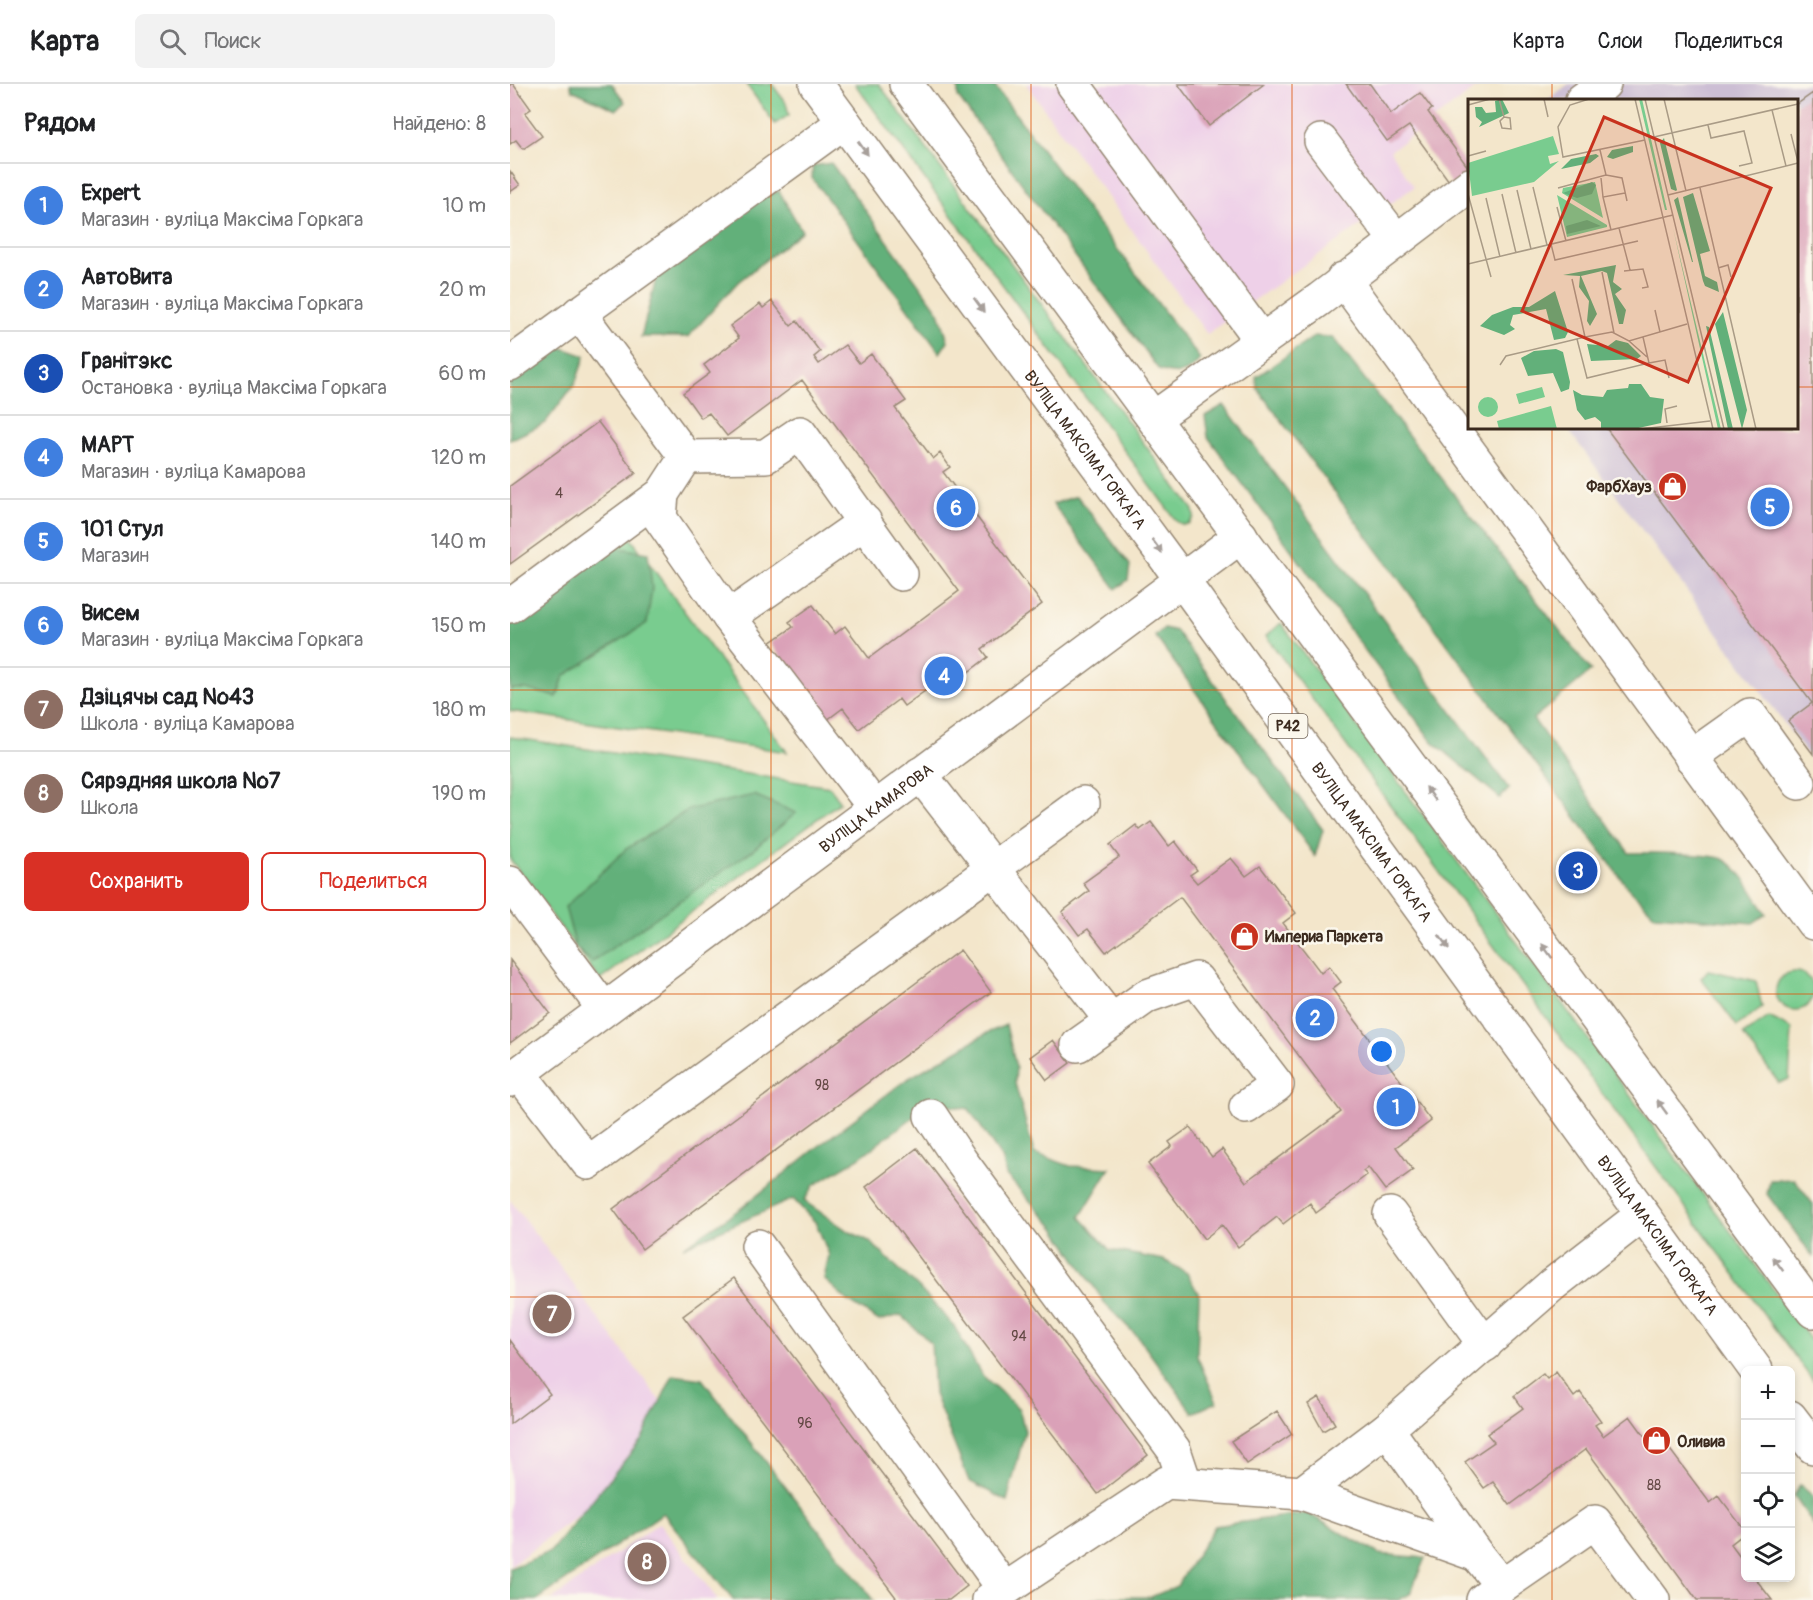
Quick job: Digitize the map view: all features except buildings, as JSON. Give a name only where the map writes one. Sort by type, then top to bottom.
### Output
[{"type":"main road","name":"ВУЛІЦА МАКСІМА ГОРКАГА","points":[[816,84],[1182,580],[1752,1366]]},
{"type":"main road","points":[[906,84],[1813,1311]]},
{"type":"main road","points":[[1073,84],[1263,341]]},
{"type":"main road","points":[[1583,99],[1604,84]]},
{"type":"main road","points":[[510,364],[844,122]]},
{"type":"main road","points":[[1321,141],[1396,240]]},
{"type":"main road","points":[[1154,418],[1263,341],[1468,186]]},
{"type":"main road","points":[[1343,279],[1813,923]]},
{"type":"main road","points":[[579,313],[686,457]]},
{"type":"main road","points":[[686,457],[766,456],[800,433],[901,574]]},
{"type":"main road","points":[[510,606],[662,494],[686,457]]},
{"type":"main road","points":[[662,494],[660,518],[729,617],[875,808]]},
{"type":"main road","points":[[729,617],[865,522]]},
{"type":"main road","name":"ВУЛІЦА КАМАРОВА","points":[[515,1077],[1241,536]]},
{"type":"main road","points":[[1691,757],[1750,715],[1800,783]]},
{"type":"main road","points":[[920,774],[1111,1020]]},
{"type":"main road","points":[[515,1077],[588,1163],[1083,803]]},
{"type":"main road","points":[[510,883],[604,1009]]},
{"type":"main road","points":[[1078,1045],[1147,996],[1196,979],[1277,1085],[1246,1107]]},
{"type":"main road","points":[[931,1116],[961,1161],[1174,1450],[1185,1483]]},
{"type":"main road","points":[[1390,1214],[1485,1345]]},
{"type":"main road","points":[[1302,1493],[1387,1429],[1557,1280],[1642,1215]]},
{"type":"main road","points":[[758,1246],[997,1594],[1166,1483],[1302,1493],[1477,1554]]},
{"type":"main road","points":[[1793,1420],[1813,1447]]},
{"type":"main road","points":[[1387,1429],[1477,1554],[1493,1593],[1595,1522],[1653,1600]]},
{"type":"shaded area","points":[[1026,84],[1482,84],[1390,151],[1414,187],[1207,334]]},
{"type":"shaded area","points":[[1569,84],[1813,84],[1813,762],[1568,429],[1798,429],[1798,99],[1548,99]]},
{"type":"shaded area","points":[[510,1200],[664,1406],[668,1448],[510,1566]]},
{"type":"shaded area","points":[[659,1523],[718,1600],[551,1600]]},
{"type":"green space","points":[[570,84],[612,84],[625,102],[616,110],[572,90]]},
{"type":"green space","points":[[746,84],[772,84],[786,103],[789,115],[775,124]]},
{"type":"green space","points":[[855,84],[879,84],[1193,510],[1194,517],[1190,523],[1184,525],[1177,522]]},
{"type":"green space","points":[[958,84],[993,84],[1200,359],[1191,369],[1177,374],[1159,370],[958,97]]},
{"type":"green space","points":[[831,163],[939,312],[948,341],[940,353],[812,178],[813,166]]},
{"type":"green space","points":[[779,191],[802,231],[738,282],[688,337],[641,337],[657,275],[748,201]]},
{"type":"green space","points":[[1315,336],[1333,338],[1591,671],[1533,719],[1629,853],[1663,853],[1723,859],[1742,876],[1766,914],[1753,923],[1655,915],[1629,889],[1257,388],[1256,377]]},
{"type":"green space","points":[[560,347],[585,356],[575,384],[545,423],[510,440],[510,377]]},
{"type":"green space","points":[[1224,405],[1509,789],[1500,798],[1431,740],[1208,437],[1205,416]]},
{"type":"green space","points":[[1077,496],[1130,565],[1128,580],[1116,589],[1053,504]]},
{"type":"green space","points":[[630,537],[787,752],[510,711],[510,620]]},
{"type":"green space","points":[[614,547],[648,553],[652,588],[647,623],[564,676],[557,697],[526,689],[510,689],[510,624]]},
{"type":"green space","points":[[1281,623],[1813,1343],[1813,1381],[1266,636]]},
{"type":"green space","points":[[1164,628],[1176,631],[1323,830],[1315,856],[1155,636]]},
{"type":"green space","points":[[510,737],[830,787],[840,802],[600,980],[510,859]]},
{"type":"green space","points":[[754,795],[796,813],[753,850],[592,962],[576,948],[565,907],[626,849],[688,810]]},
{"type":"green space","points":[[1708,970],[1756,981],[1762,1007],[1737,1026],[1701,978]]},
{"type":"green space","points":[[1795,972],[1802,973],[1808,978],[1813,984],[1813,998],[1808,1004],[1802,1009],[1795,1010],[1788,1009],[1782,1004],[1777,998],[1776,991],[1777,984],[1782,978],[1788,973]]},
{"type":"green space","points":[[1769,1017],[1792,1029],[1789,1079],[1779,1083],[1743,1035]]},
{"type":"green space","points":[[1006,1025],[1016,1067],[1015,1083],[1034,1153],[1070,1166],[1110,1168],[1080,1217],[1110,1250],[1164,1260],[1187,1273],[1199,1295],[1197,1356],[1217,1402],[1193,1413],[1138,1337],[1106,1305],[1055,1228],[1006,1175],[1003,1160],[969,1109],[932,1103],[859,1158],[814,1185],[804,1201],[848,1231],[869,1241],[919,1288],[954,1326],[981,1374],[1019,1409],[1025,1431],[1007,1501],[969,1481],[934,1394],[931,1343],[901,1315],[879,1321],[848,1301],[824,1279],[829,1255],[816,1223],[793,1199],[683,1247],[740,1209],[906,1080],[987,1033]]},
{"type":"green space","points":[[1794,1179],[1813,1204],[1813,1257],[1767,1194],[1770,1180]]},
{"type":"green space","points":[[673,1375],[702,1379],[873,1600],[733,1600],[663,1513],[537,1600],[510,1600],[510,1568],[550,1552],[642,1439]]},
{"type":"green space","points":[[1800,1485],[1813,1496],[1813,1524],[1795,1497]]},
{"type":"green space","points":[[1307,1513],[1379,1554],[1425,1558],[1410,1594],[1399,1600],[1090,1600],[1100,1597],[1151,1597],[1177,1586],[1215,1526]]},
{"type":"place","name":"ФарбХауз","points":[[1673,486]]},
{"type":"place","name":"101 Стул","points":[[1770,507]]},
{"type":"place","name":"Висем","points":[[956,508]]},
{"type":"place","name":"МАРТ","points":[[944,676]]},
{"type":"place","name":"Гранітэкс","points":[[1578,871]]},
{"type":"place","name":"Империа Паркета","points":[[1244,936]]},
{"type":"place","name":"АвтоВита","points":[[1315,1018]]},
{"type":"place","name":"Expert","points":[[1396,1107]]},
{"type":"place","name":"Дзіцячы сад №43","points":[[552,1314]]},
{"type":"place","name":"Оливиа","points":[[1656,1441]]},
{"type":"place","name":"Сярэдняя школа №7","points":[[647,1562]]}]
